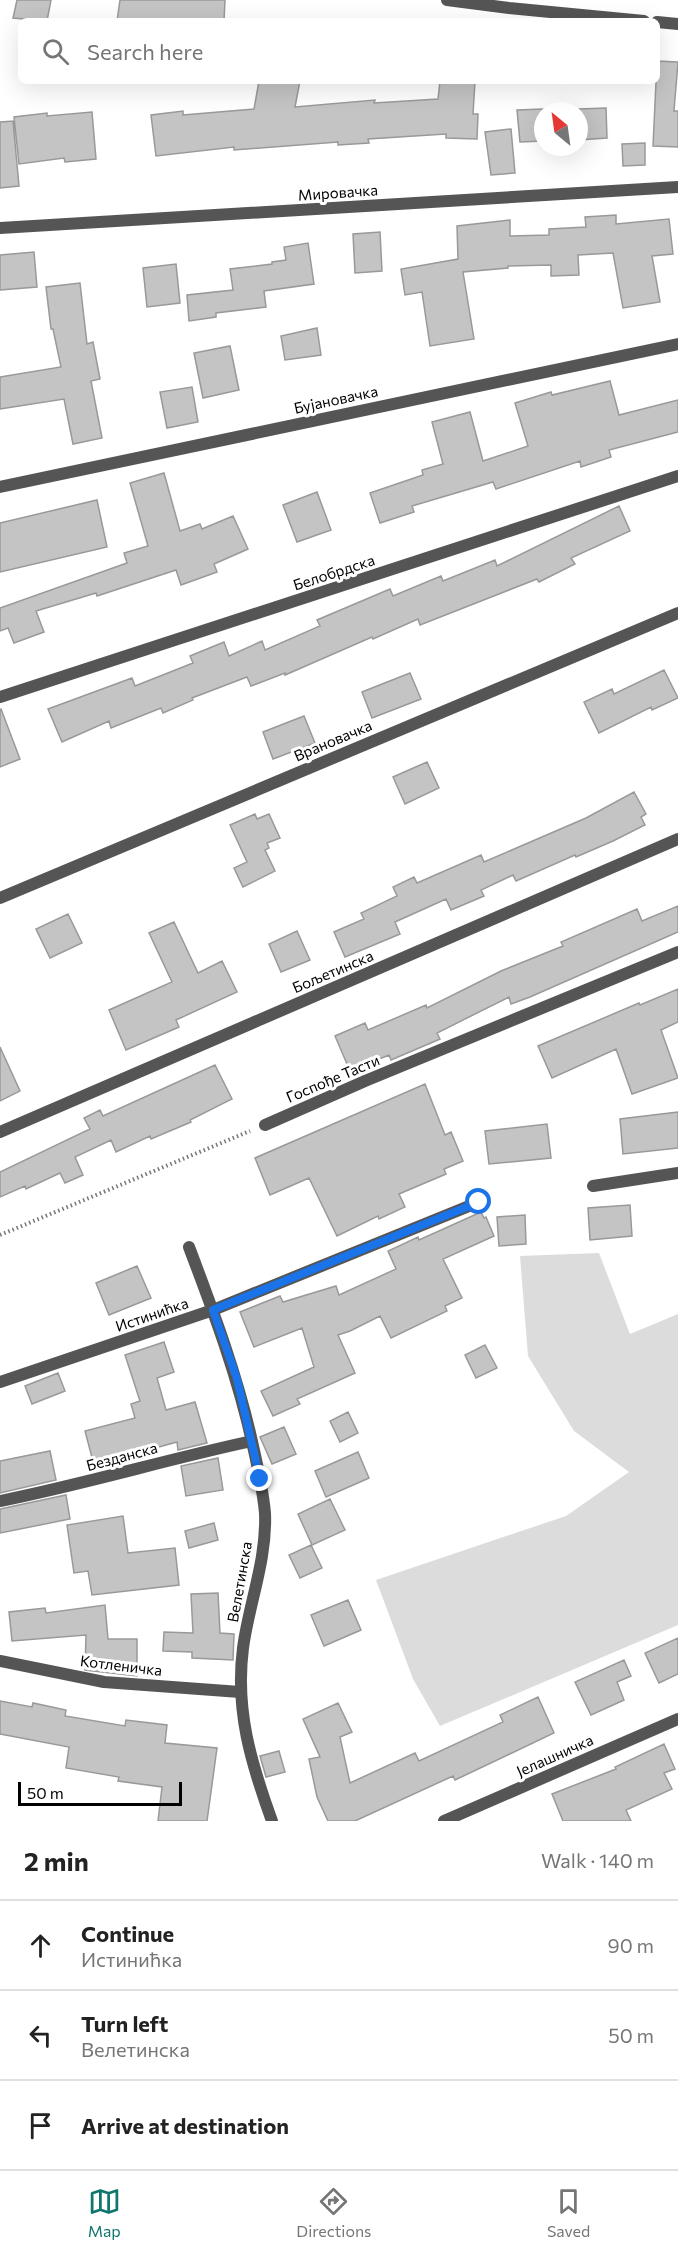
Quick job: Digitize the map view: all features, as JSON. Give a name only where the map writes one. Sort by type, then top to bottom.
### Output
[{"type":"street","points":[[447,0],[613,18]]},
{"type":"street","points":[[660,22],[678,24]]},
{"type":"street","name":"Мировачка","points":[[0,228],[678,187]]},
{"type":"street","name":"Бујановачка","points":[[0,487],[678,344]]},
{"type":"street","name":"Белобрдска","points":[[0,697],[678,476]]},
{"type":"street","name":"Врановачка","points":[[0,898],[678,613]]},
{"type":"street","name":"Бољетинска","points":[[0,1132],[678,839]]},
{"type":"street","name":"Госпође Тасти","points":[[265,1125],[365,1081],[678,952]]},
{"type":"street","points":[[593,1186],[678,1173]]},
{"type":"street","name":"Истинићка","points":[[0,1382],[213,1310],[479,1202]]},
{"type":"street","name":"Велетинска","points":[[189,1247],[237,1379],[260,1479],[265,1514],[263,1554],[243,1647],[240,1692],[252,1766],[272,1821]]},
{"type":"street","name":"Безданска","points":[[0,1501],[52,1491],[188,1455],[252,1441]]},
{"type":"street","name":"Котленичка","points":[[0,1661],[104,1682],[240,1692]]},
{"type":"street","name":"Јелашничка","points":[[444,1821],[678,1719]]},
{"type":"path","points":[[0,1235],[265,1125]]},
{"type":"shaded area","points":[[599,1253],[630,1334],[678,1314],[678,1625],[440,1726],[413,1679],[376,1580],[566,1516],[629,1472],[574,1431],[528,1356],[520,1256]]},
{"type":"building","points":[[17,0],[51,0],[48,18],[13,18]]},
{"type":"building","points":[[120,0],[225,0],[224,18],[117,18]]},
{"type":"building","points":[[660,61],[678,62],[674,111],[678,111],[678,147],[653,146],[656,84],[660,84]]},
{"type":"building","points":[[258,84],[299,84],[295,107],[375,100],[374,103],[438,99],[440,84],[475,84],[473,114],[478,114],[477,139],[446,138],[446,134],[368,139],[369,143],[338,145],[338,142],[234,150],[234,147],[156,156],[151,115],[183,111],[183,115],[254,109]]},
{"type":"building","points":[[606,108],[607,138],[588,139],[588,109]]},
{"type":"building","points":[[534,109],[534,141],[520,142],[517,110]]},
{"type":"building","points":[[92,112],[96,159],[65,162],[64,158],[19,164],[14,117],[47,113],[47,116]]},
{"type":"building","points":[[13,121],[19,186],[0,188],[0,122]]},
{"type":"building","points":[[511,129],[515,173],[491,175],[485,132]]},
{"type":"building","points":[[645,143],[645,165],[623,166],[622,144]]},
{"type":"building","points":[[616,215],[616,224],[669,219],[673,254],[652,256],[660,302],[623,308],[613,253],[578,255],[579,275],[551,276],[551,265],[508,266],[508,268],[463,272],[474,339],[430,346],[422,292],[405,295],[401,269],[458,259],[457,226],[510,220],[510,236],[549,235],[549,229],[586,227],[585,217]]},
{"type":"building","points":[[380,232],[382,271],[355,273],[353,234]]},
{"type":"building","points":[[308,243],[314,284],[264,291],[266,307],[216,313],[216,317],[189,321],[187,295],[233,290],[230,269],[286,260],[284,247]]},
{"type":"building","points":[[34,252],[37,287],[0,290],[0,255]]},
{"type":"building","points":[[176,264],[180,303],[147,307],[143,268]]},
{"type":"building","points":[[80,283],[87,344],[93,342],[100,379],[91,381],[102,438],[73,444],[64,399],[0,409],[0,377],[61,367],[53,329],[51,329],[46,287]]},
{"type":"building","points":[[317,328],[321,355],[285,360],[281,336]]},
{"type":"building","points":[[230,346],[239,390],[203,398],[194,353]]},
{"type":"building","points":[[610,381],[619,415],[678,400],[678,432],[609,450],[611,457],[581,467],[580,461],[496,489],[493,482],[412,506],[414,512],[380,523],[370,493],[423,475],[422,470],[443,464],[432,422],[470,412],[483,461],[528,446],[515,403],[551,392],[552,395]]},
{"type":"building","points":[[192,387],[198,422],[167,428],[160,392]]},
{"type":"building","points":[[164,473],[180,531],[200,524],[202,529],[233,516],[248,549],[214,564],[217,572],[181,585],[176,570],[97,596],[96,593],[36,611],[44,632],[14,643],[8,628],[0,631],[0,608],[127,563],[124,553],[148,546],[130,483]]},
{"type":"building","points":[[317,492],[331,530],[297,542],[283,505]]},
{"type":"building","points":[[97,500],[107,547],[0,572],[0,523]]},
{"type":"building","points":[[619,506],[630,531],[571,558],[575,564],[539,582],[537,579],[420,625],[418,619],[285,675],[285,673],[251,686],[247,677],[192,698],[193,700],[163,713],[161,708],[111,728],[109,721],[62,742],[48,709],[132,678],[135,686],[193,663],[190,656],[224,642],[229,656],[262,641],[265,650],[320,626],[317,620],[390,589],[393,596],[441,576],[443,581],[495,560],[497,566]]},
{"type":"building","points":[[664,670],[678,698],[652,710],[651,707],[599,733],[584,702],[612,689],[614,694]]},
{"type":"building","points":[[410,673],[421,699],[372,718],[362,692]]},
{"type":"building","points":[[0,710],[20,759],[0,767]]},
{"type":"building","points":[[304,716],[315,743],[273,759],[263,732]]},
{"type":"building","points":[[427,762],[439,788],[405,804],[393,777]]},
{"type":"building","points":[[634,792],[646,814],[641,817],[645,825],[613,841],[516,881],[513,875],[481,890],[484,896],[451,910],[446,899],[395,922],[400,934],[345,957],[334,932],[364,919],[361,913],[397,896],[393,887],[414,877],[417,883],[481,855],[484,862],[586,818]]},
{"type":"building","points":[[255,814],[257,819],[269,814],[280,838],[267,843],[269,848],[265,850],[275,871],[243,887],[234,868],[247,862],[230,825]]},
{"type":"building","points":[[678,906],[678,932],[530,997],[511,1004],[509,997],[437,1033],[440,1039],[391,1060],[389,1055],[350,1071],[335,1036],[365,1023],[368,1030],[426,1005],[427,1008],[501,971],[563,946],[561,942],[637,909],[642,921]]},
{"type":"building","points":[[68,914],[82,943],[50,958],[36,929]]},
{"type":"building","points":[[174,922],[198,973],[222,961],[237,992],[176,1020],[179,1027],[126,1050],[109,1010],[172,982],[149,933]]},
{"type":"building","points":[[297,931],[310,960],[281,972],[269,944]]},
{"type":"building","points":[[678,989],[678,1022],[661,1030],[678,1078],[632,1094],[616,1049],[552,1078],[538,1046]]},
{"type":"building","points":[[0,1047],[20,1091],[0,1101]]},
{"type":"building","points":[[215,1065],[232,1099],[190,1120],[191,1122],[151,1139],[150,1136],[116,1152],[111,1140],[75,1157],[83,1175],[65,1183],[60,1173],[26,1189],[25,1186],[0,1197],[0,1172],[90,1129],[84,1118],[100,1110],[103,1116]]},
{"type":"building","points":[[425,1084],[445,1135],[451,1132],[463,1161],[444,1169],[446,1174],[399,1194],[405,1207],[379,1219],[378,1216],[337,1236],[309,1178],[270,1195],[255,1158]]},
{"type":"building","points":[[678,1112],[678,1148],[623,1154],[620,1119]]},
{"type":"building","points":[[547,1124],[551,1158],[489,1164],[485,1131]]},
{"type":"building","points":[[630,1205],[632,1236],[590,1240],[588,1208]]},
{"type":"building","points":[[481,1212],[484,1218],[486,1217],[494,1236],[443,1259],[462,1298],[445,1306],[447,1311],[391,1338],[380,1316],[338,1335],[355,1373],[297,1399],[300,1404],[273,1416],[261,1391],[314,1367],[302,1328],[254,1347],[240,1312],[280,1296],[283,1302],[336,1286],[339,1295],[396,1269],[388,1251],[418,1237],[419,1240]]},
{"type":"building","points":[[525,1215],[526,1244],[499,1246],[497,1217]]},
{"type":"building","points":[[137,1266],[151,1298],[109,1315],[96,1283]]},
{"type":"building","points":[[164,1342],[174,1372],[157,1378],[166,1410],[195,1402],[207,1443],[178,1450],[177,1442],[94,1465],[85,1431],[135,1418],[131,1404],[140,1401],[125,1355]]},
{"type":"building","points":[[485,1345],[497,1368],[476,1378],[465,1355]]},
{"type":"building","points":[[58,1373],[65,1391],[32,1404],[25,1386]]},
{"type":"building","points":[[348,1412],[358,1433],[340,1442],[330,1421]]},
{"type":"building","points":[[284,1427],[296,1454],[272,1464],[260,1437]]},
{"type":"building","points":[[50,1451],[56,1480],[0,1493],[0,1461]]},
{"type":"building","points":[[358,1452],[369,1478],[326,1497],[315,1471]]},
{"type":"building","points":[[218,1458],[223,1490],[186,1496],[181,1466]]},
{"type":"building","points":[[66,1495],[70,1519],[0,1533],[0,1509]]},
{"type":"building","points":[[330,1499],[345,1530],[312,1545],[298,1514]]},
{"type":"building","points":[[123,1516],[128,1553],[175,1548],[179,1585],[92,1595],[88,1571],[74,1573],[67,1525]]},
{"type":"building","points":[[214,1523],[218,1540],[189,1548],[185,1531]]},
{"type":"building","points":[[311,1545],[322,1568],[300,1578],[289,1555]]},
{"type":"building","points":[[218,1593],[220,1633],[234,1634],[233,1660],[192,1658],[192,1652],[163,1651],[164,1632],[193,1633],[191,1594]]},
{"type":"building","points":[[348,1600],[361,1630],[324,1646],[311,1615]]},
{"type":"building","points":[[105,1605],[108,1639],[137,1639],[137,1676],[85,1670],[86,1635],[12,1641],[9,1612],[45,1608],[46,1613]]},
{"type":"building","points":[[678,1638],[678,1674],[659,1683],[645,1653]]},
{"type":"building","points":[[624,1660],[631,1676],[617,1682],[624,1700],[591,1715],[575,1682]]},
{"type":"building","points":[[538,1697],[554,1733],[455,1780],[453,1776],[355,1821],[328,1821],[317,1797],[309,1759],[320,1757],[303,1719],[338,1703],[352,1732],[340,1737],[350,1783],[415,1753],[419,1761],[503,1722],[500,1715]]},
{"type":"building","points":[[0,1701],[32,1707],[33,1703],[66,1710],[65,1716],[125,1726],[126,1720],[167,1725],[165,1743],[217,1748],[207,1821],[158,1821],[162,1787],[118,1781],[119,1777],[66,1768],[69,1747],[0,1734]]},
{"type":"building","points":[[664,1744],[675,1769],[664,1773],[672,1789],[626,1810],[631,1821],[563,1821],[552,1794],[616,1769],[615,1767]]},
{"type":"building","points":[[279,1751],[285,1772],[266,1777],[260,1756]]},
{"type":"route","points":[[260,1479],[246,1410],[213,1310],[479,1202]]}]
